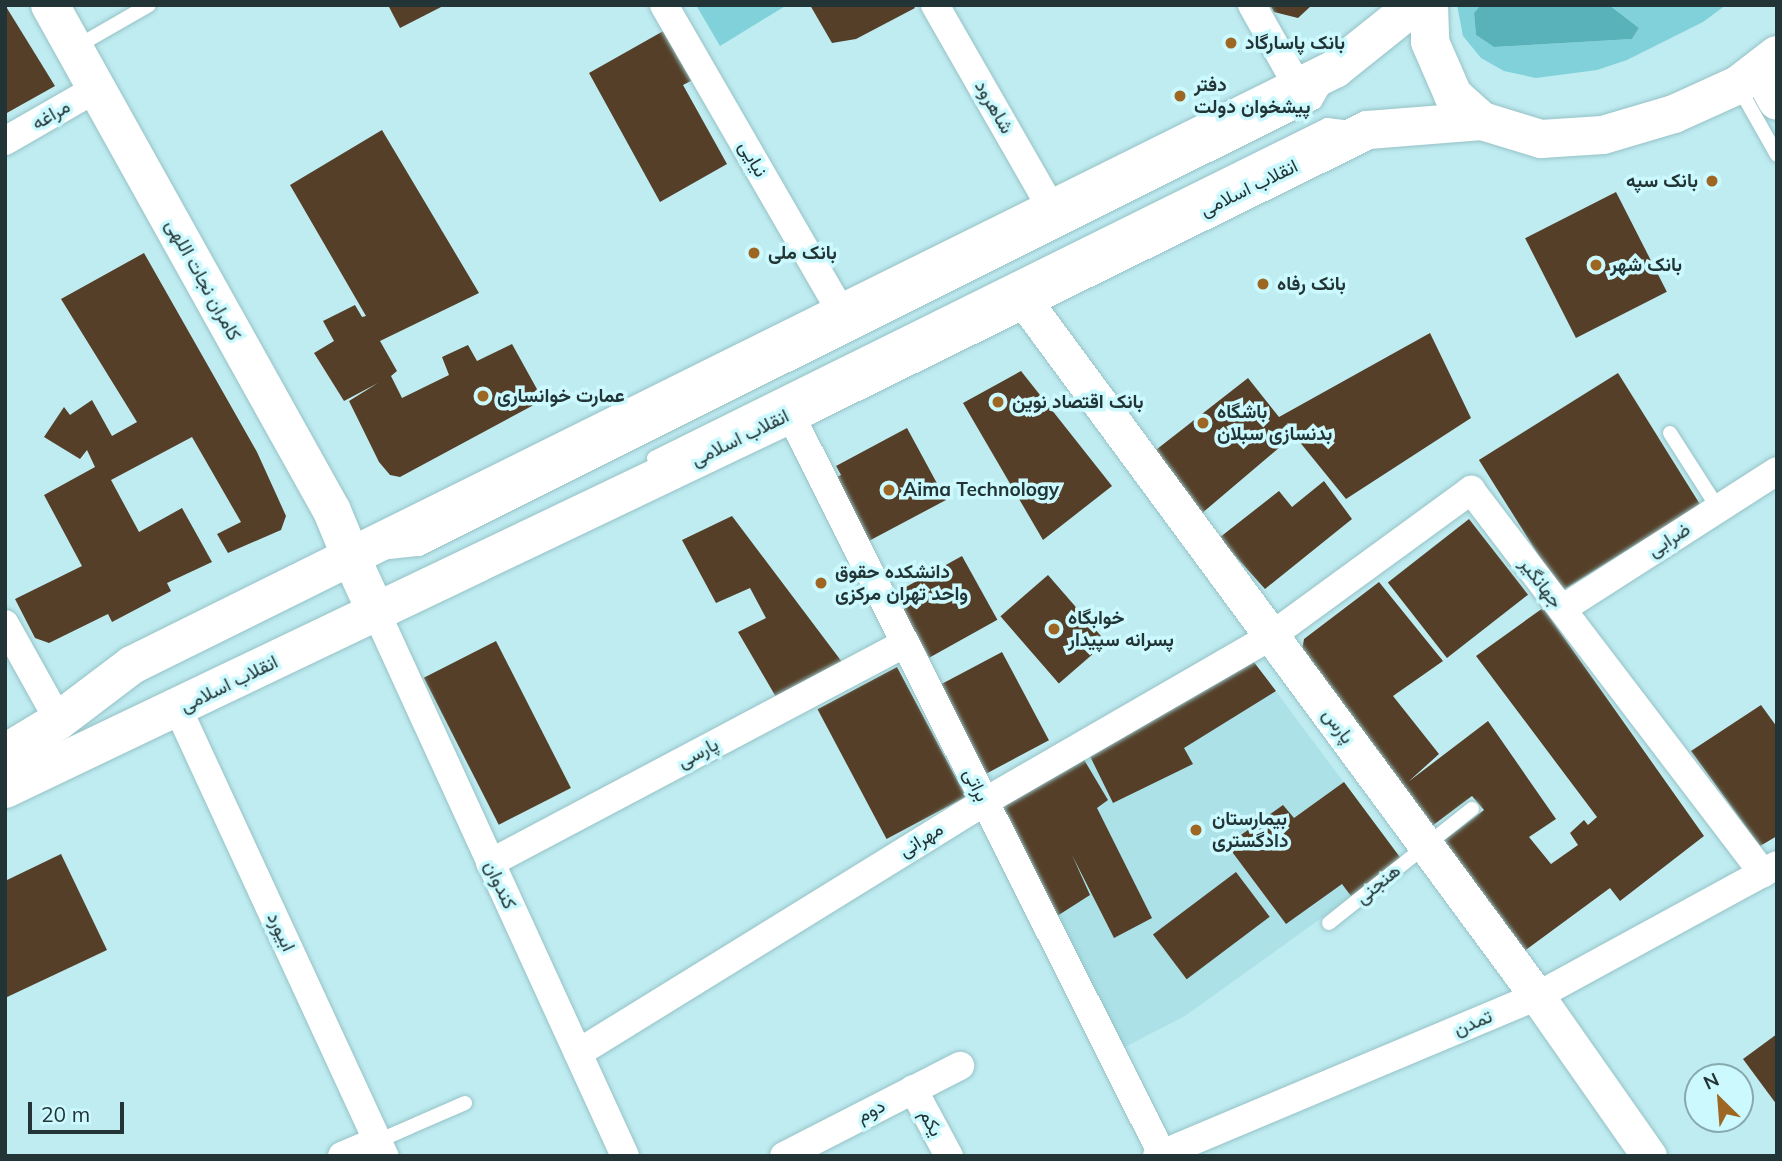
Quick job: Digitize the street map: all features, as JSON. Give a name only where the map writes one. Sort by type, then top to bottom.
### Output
[{"type":"main road","name":"کامران نجات اللهی","points":[[50,5],[332,511],[377,614]]},
{"type":"main road","points":[[5,724],[132,665],[1335,69],[1415,5]]},
{"type":"main road","points":[[1429,5],[1428,34],[1440,71],[1456,99],[1482,121],[1541,139],[1603,135],[1674,114],[1763,78]]},
{"type":"main road","name":"انقلاب اسلامی","points":[[5,789],[377,614],[1368,130],[1482,121]]},
{"type":"main road","points":[[5,753],[58,721],[132,665]]},
{"type":"main road","points":[[5,818],[92,775],[178,709]]},
{"type":"street","name":"نیایی","points":[[664,5],[842,313]]},
{"type":"street","name":"شاهرود","points":[[935,5],[1052,209]]},
{"type":"street","points":[[1252,5],[1298,87]]},
{"type":"street","name":"مراغه","points":[[5,141],[97,88]]},
{"type":"street","name":"پارس","points":[[1023,299],[1537,996],[1649,1156]]},
{"type":"street","name":"براتی","points":[[790,414],[1161,1155]]},
{"type":"street","name":"ضرابی","points":[[1562,609],[1777,471]]},
{"type":"street","name":"جهانگیر","points":[[1270,636],[1471,490],[1562,609],[1770,869]]},
{"type":"street","name":"کندوان","points":[[377,614],[625,1156]]},
{"type":"street","points":[[5,624],[49,703]]},
{"type":"street","name":"مهرانی","points":[[578,1054],[984,802],[1270,636]]},
{"type":"street","name":"پارسی","points":[[490,863],[905,643]]},
{"type":"street","name":"ابیورد","points":[[178,709],[381,1148]]},
{"type":"street","name":"تمدن","points":[[1161,1155],[1537,996],[1770,869]]},
{"type":"street","name":"دوم","points":[[784,1156],[960,1066]]},
{"type":"street","name":"یکم","points":[[913,1089],[949,1156]]},
{"type":"street","points":[[342,1156],[381,1148]]},
{"type":"lane","points":[[75,48],[149,5]]},
{"type":"lane","points":[[351,557],[419,549],[1315,102],[1335,69]]},
{"type":"lane","points":[[1763,78],[1777,155]]},
{"type":"lane","points":[[640,465],[1327,125],[1368,130]]},
{"type":"lane","points":[[1670,433],[1718,508]]},
{"type":"lane","points":[[377,614],[428,569],[478,545]]},
{"type":"lane","name":"هنجنی","points":[[1329,923],[1472,809]]},
{"type":"lane","points":[[381,1148],[465,1103]]},
{"type":"shaded area","points":[[696,5],[787,5],[720,46]]},
{"type":"shaded area","points":[[1457,5],[1481,5],[1474,13],[1476,35],[1494,47],[1632,39],[1639,28],[1609,5],[1726,5],[1703,22],[1627,60],[1597,70],[1536,78],[1504,71],[1481,58],[1463,36]]},
{"type":"shaded area","points":[[1481,5],[1609,5],[1639,28],[1632,39],[1494,47],[1476,35],[1474,13]]},
{"type":"shaded area","name":"بیمارستان دادگستری","points":[[1250,657],[1402,860],[1185,1016],[1115,1052],[999,800]]},
{"type":"building","points":[[5,5],[55,86],[5,114]]},
{"type":"building","points":[[388,5],[445,5],[400,28]]},
{"type":"building","points":[[810,5],[913,5],[915,8],[856,39],[832,43]]},
{"type":"building","points":[[1270,5],[1312,5],[1298,18],[1274,12]]},
{"type":"building","points":[[674,25],[702,75],[683,85],[727,164],[660,202],[589,73]]},
{"type":"building","points":[[382,130],[479,293],[380,341],[397,371],[391,376],[402,398],[449,375],[442,357],[468,345],[477,361],[512,344],[543,400],[400,477],[390,475],[379,462],[349,401],[378,383],[344,401],[314,353],[334,341],[323,321],[355,305],[362,317],[366,316],[290,185]]},
{"type":"building","name":"بانک شهر","points":[[1616,192],[1667,292],[1576,338],[1525,238]]},
{"type":"building","points":[[144,253],[257,452],[286,516],[281,530],[228,553],[217,534],[241,522],[192,437],[111,480],[139,532],[182,508],[212,562],[167,583],[171,591],[112,622],[108,614],[49,643],[35,638],[15,599],[82,566],[44,495],[95,467],[87,450],[80,459],[44,437],[64,407],[70,415],[92,400],[112,436],[137,422],[61,299]]},
{"type":"building","points":[[1430,333],[1471,418],[1346,499],[1294,435],[1201,514],[1152,453],[1248,378],[1279,417]]},
{"type":"building","points":[[1021,371],[1112,486],[1043,540],[963,403]]},
{"type":"building","points":[[1618,373],[1700,504],[1561,591],[1479,460]]},
{"type":"building","name":"Aima Technology","points":[[907,428],[946,500],[865,543],[831,480],[841,475],[836,466]]},
{"type":"building","points":[[1324,481],[1352,519],[1265,589],[1219,538],[1279,491],[1292,507]]},
{"type":"building","points":[[732,516],[842,662],[776,697],[738,632],[766,618],[750,588],[716,603],[682,540]]},
{"type":"building","points":[[1469,519],[1528,595],[1447,658],[1388,582]]},
{"type":"building","points":[[962,556],[997,620],[929,658],[894,594]]},
{"type":"building","name":"خوابگاه پسرانه سپیدار","points":[[1048,575],[1106,642],[1059,684],[1000,616]]},
{"type":"building","points":[[1379,582],[1443,661],[1393,696],[1439,754],[1408,782],[1488,721],[1556,819],[1529,837],[1551,864],[1578,845],[1570,833],[1584,820],[1588,825],[1597,817],[1476,656],[1543,608],[1704,836],[1620,901],[1610,888],[1523,952],[1442,842],[1484,810],[1472,796],[1432,826],[1302,650],[1304,639]]},
{"type":"building","points":[[496,641],[571,788],[499,825],[424,678]]},
{"type":"building","points":[[1002,652],[1049,740],[980,777],[933,689]]},
{"type":"building","points":[[1250,657],[1276,691],[1184,748],[1193,764],[1113,803],[1087,750]]},
{"type":"building","points":[[897,667],[966,797],[887,839],[818,709]]},
{"type":"building","points":[[1761,705],[1777,727],[1777,836],[1760,846],[1691,751]]},
{"type":"building","points":[[1080,753],[1108,800],[1097,808],[1152,918],[1114,938],[1072,855],[1090,895],[1054,918],[999,800]]},
{"type":"building","points":[[1344,782],[1402,860],[1351,896],[1342,884],[1286,924],[1227,845],[1283,805],[1294,818]]},
{"type":"building","points":[[61,854],[107,950],[5,998],[5,881]]},
{"type":"building","points":[[1236,872],[1270,917],[1187,979],[1153,935]]},
{"type":"building","points":[[1777,1034],[1777,1105],[1754,1074],[1754,1063],[1746,1063],[1743,1059]]},
{"type":"place","name":"بانک پاسارگاد","points":[[1231,43]]},
{"type":"place","name":"دفتر پیشخوان دولت","points":[[1180,96]]},
{"type":"place","name":"بانک سپه","points":[[1712,181]]},
{"type":"place","name":"بانک ملی","points":[[754,253]]},
{"type":"place","name":"بانک شهر","points":[[1596,265]]},
{"type":"place","name":"بانک رفاه","points":[[1263,284]]},
{"type":"place","name":"عمارت خوانساری","points":[[483,396]]},
{"type":"place","name":"بانک اقتصاد نوین","points":[[998,402]]},
{"type":"place","name":"باشگاه بدنسازی سبلان","points":[[1203,423]]},
{"type":"place","name":"Aima Technology","points":[[889,490]]},
{"type":"place","name":"دانشکده حقوق واحد تهران مرکزی","points":[[821,583]]},
{"type":"place","name":"خوابگاه پسرانه سپیدار","points":[[1054,629]]},
{"type":"place","name":"بیمارستان دادگستری","points":[[1196,830]]}]
